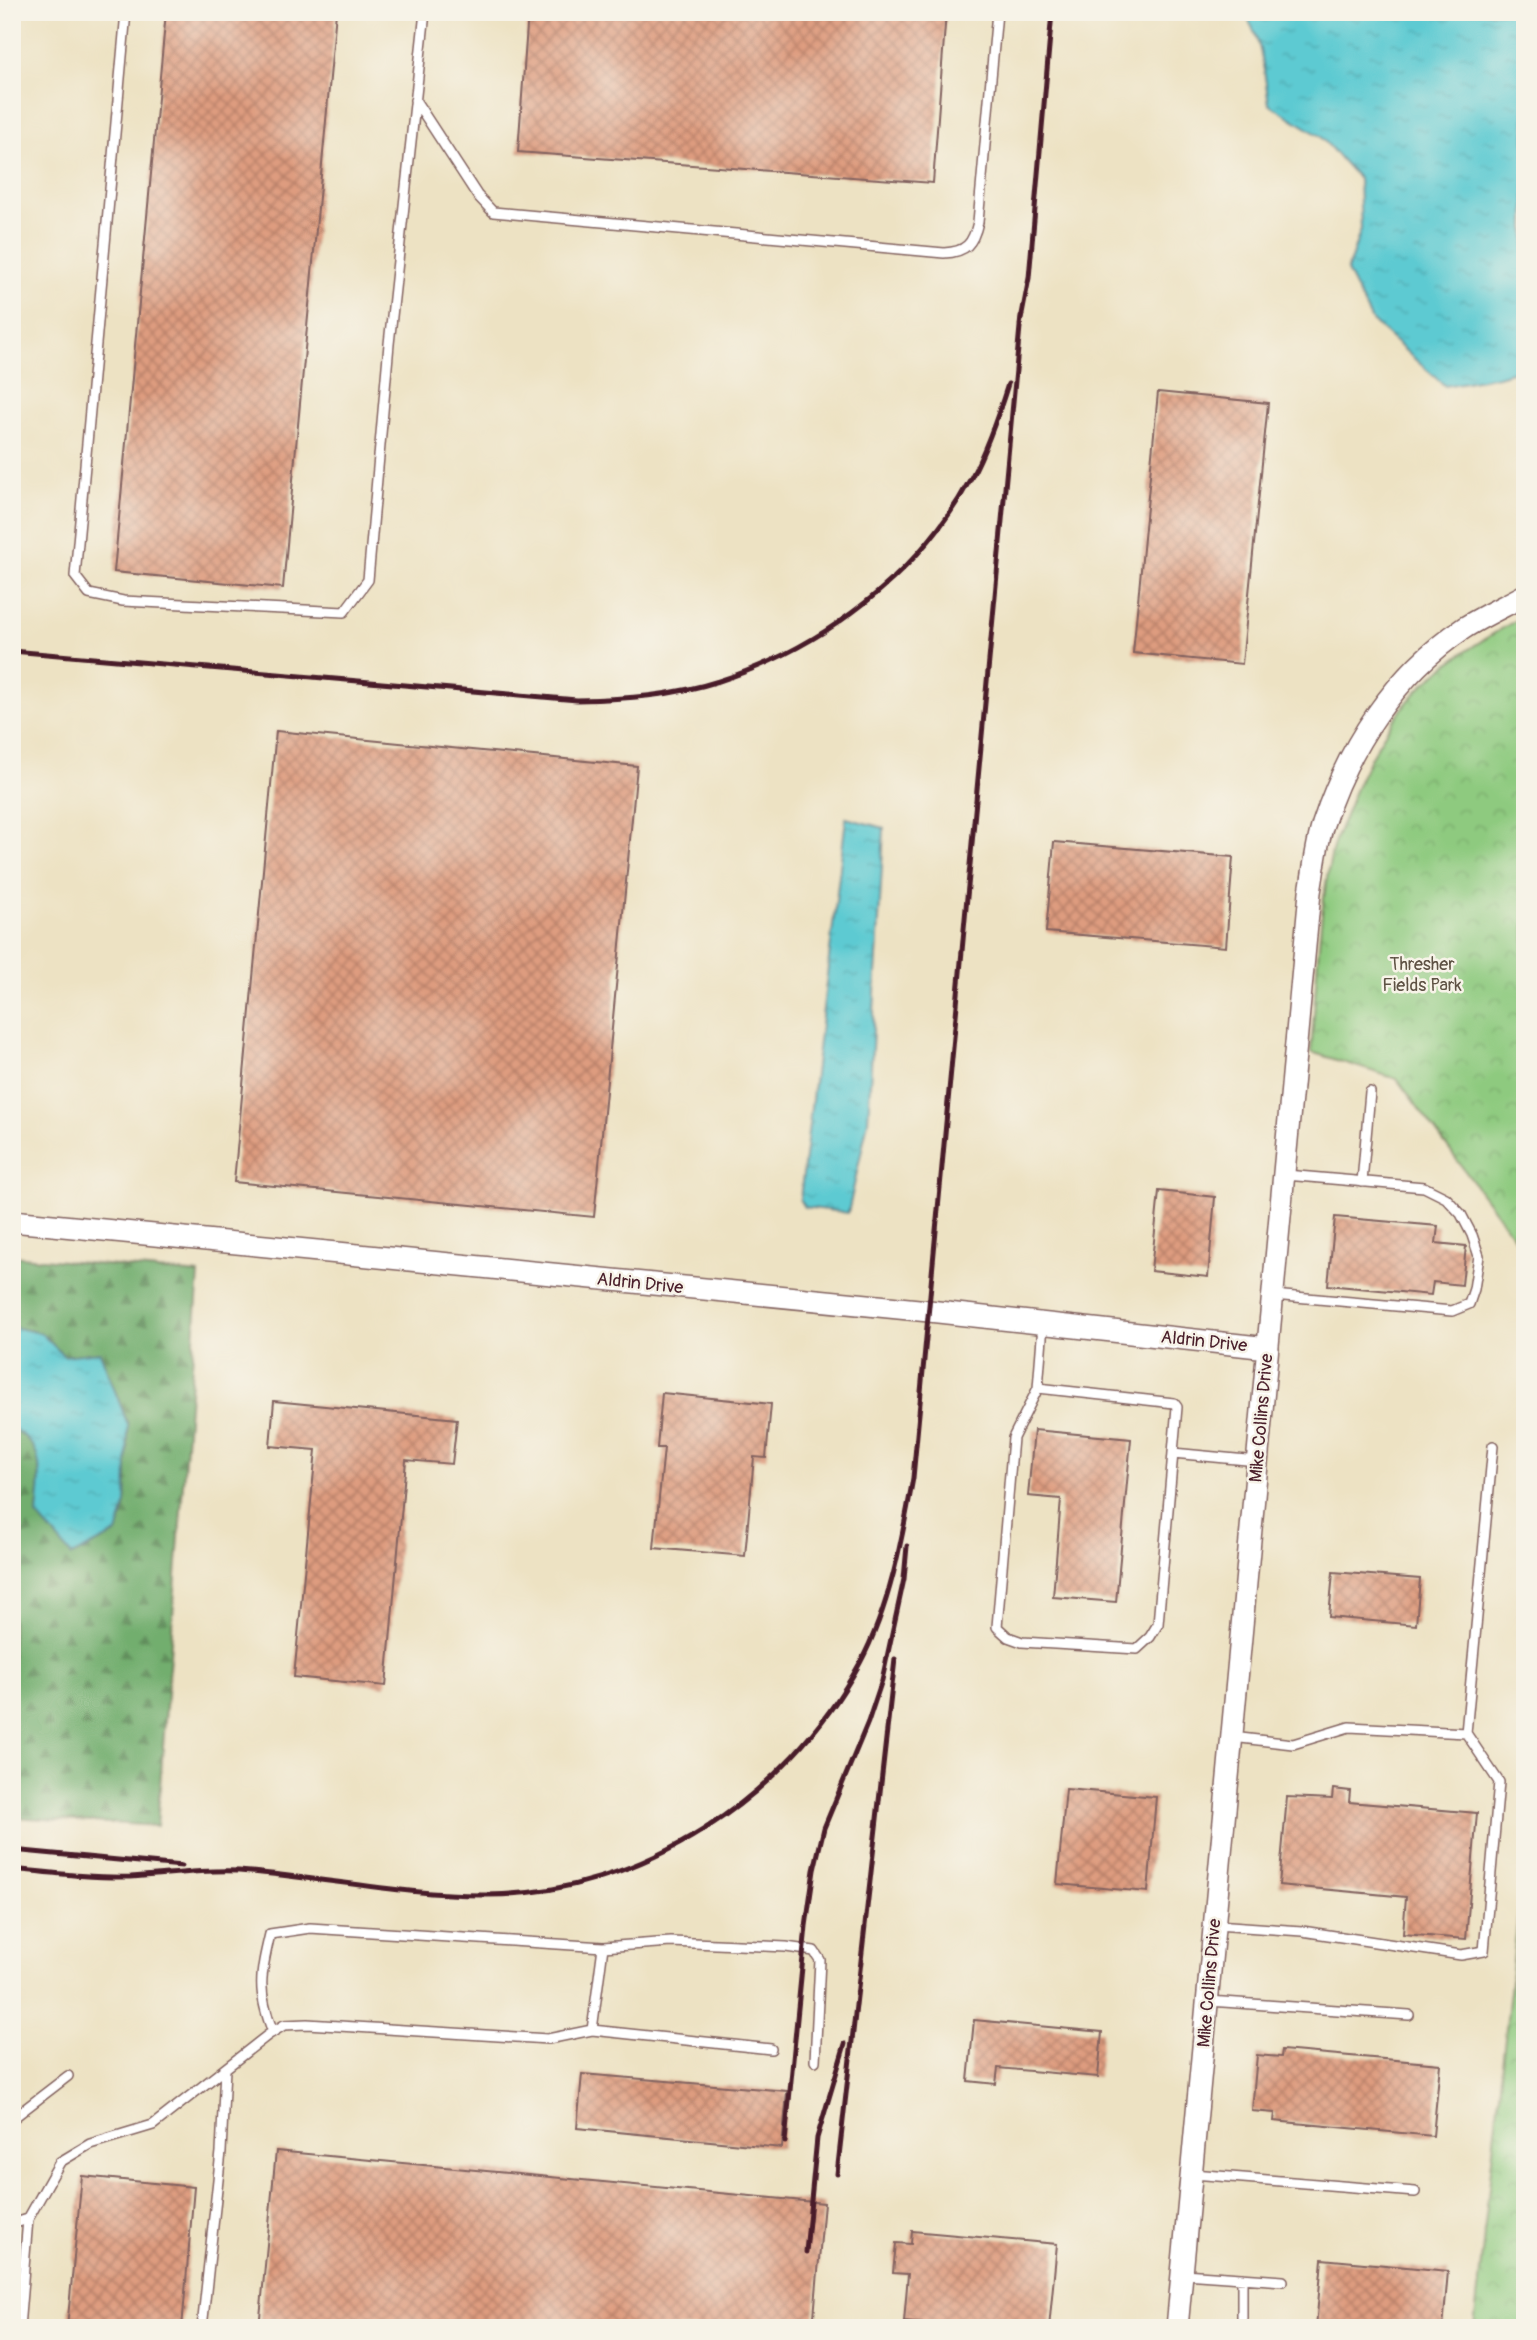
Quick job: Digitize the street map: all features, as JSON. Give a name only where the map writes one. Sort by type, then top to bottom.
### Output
[{"type":"street","name":"Mike Collins Drive","points":[[1177,2328],[1310,892],[1322,826],[1345,767],[1374,717],[1415,669],[1463,629],[1525,595]]},
{"type":"street","name":"Aldrin Drive","points":[[12,1221],[1268,1348]]},
{"type":"lane","points":[[126,12],[88,456],[75,576],[89,594],[123,601],[344,612],[368,580],[389,344],[425,12]]},
{"type":"lane","points":[[415,100],[477,195],[493,212],[944,253],[957,252],[968,248],[975,237],[978,222],[997,12]]},
{"type":"lane","points":[[1362,1182],[1370,1092]]},
{"type":"lane","points":[[1273,1295],[1452,1311],[1469,1304],[1479,1256],[1461,1214],[1446,1198],[1424,1187],[1284,1175]]},
{"type":"lane","points":[[1038,1388],[1174,1403],[1177,1407],[1158,1624],[1150,1637],[1137,1649],[1022,1642],[1008,1637],[997,1626],[1013,1438],[1038,1388],[1043,1324]]},
{"type":"lane","points":[[1214,1925],[1303,1931],[1461,1955],[1485,1951],[1499,1782],[1466,1733],[1493,1446]]},
{"type":"lane","points":[[1173,1452],[1257,1461]]},
{"type":"lane","points":[[1232,1737],[1293,1744],[1349,1727],[1466,1733]]},
{"type":"lane","points":[[273,2032],[262,2003],[262,1968],[270,1934],[310,1928],[603,1947],[671,1942],[786,1947],[814,1951],[820,1960],[815,2061]]},
{"type":"lane","points":[[592,2030],[603,1947]]},
{"type":"lane","points":[[1207,2001],[1409,2015]]},
{"type":"lane","points":[[19,2328],[28,2219],[60,2162],[90,2144],[152,2125],[284,2025],[307,2024],[548,2039],[592,2030],[771,2049]]},
{"type":"lane","points":[[202,2328],[221,2152],[225,2069]]},
{"type":"lane","points":[[12,2119],[68,2076]]},
{"type":"lane","points":[[1191,2174],[1415,2192]]},
{"type":"lane","points":[[12,2224],[28,2219]]},
{"type":"lane","points":[[1182,2273],[1283,2281]]},
{"type":"lane","points":[[1242,2278],[1242,2328]]},
{"type":"green space","name":"Thresher Fields Park","points":[[1525,615],[1525,1252],[1397,1079],[1311,1052],[1327,876],[1336,838],[1362,776],[1395,718],[1424,684],[1460,655]]},
{"type":"green space","points":[[12,1256],[199,1274],[157,1826],[12,1817],[12,1429],[24,1436],[37,1455],[40,1478],[37,1515],[117,1532],[126,1503],[128,1425],[100,1352],[64,1356],[41,1333],[12,1327]]},
{"type":"green space","points":[[1525,1850],[1525,2328],[1474,2328]]},
{"type":"water","points":[[1243,12],[1525,12],[1525,368],[1445,386],[1372,321],[1347,271],[1361,229],[1359,179],[1320,136],[1269,104],[1259,45]]},
{"type":"water","points":[[846,818],[884,828],[868,1121],[848,1213],[805,1207],[800,1199]]},
{"type":"water","points":[[12,1327],[41,1333],[64,1356],[100,1352],[128,1425],[126,1503],[117,1533],[72,1556],[37,1515],[40,1478],[37,1455],[24,1436],[12,1429]]},
{"type":"building","points":[[166,12],[336,12],[283,588],[114,572]]},
{"type":"building","points":[[528,12],[946,12],[933,183],[518,152]]},
{"type":"building","points":[[1158,392],[1268,403],[1242,664],[1133,653]]},
{"type":"building","points":[[276,731],[637,766],[594,1217],[234,1182]]},
{"type":"building","points":[[1054,842],[1233,857],[1226,947],[1046,932]]},
{"type":"building","points":[[1159,1191],[1215,1197],[1208,1277],[1151,1271]]},
{"type":"building","points":[[1335,1217],[1438,1226],[1436,1243],[1466,1246],[1462,1285],[1433,1282],[1431,1295],[1328,1285]]},
{"type":"building","points":[[662,1393],[771,1404],[766,1458],[754,1457],[745,1556],[654,1548],[664,1448],[657,1448]]},
{"type":"building","points":[[274,1401],[457,1419],[452,1464],[406,1460],[386,1686],[294,1677],[316,1450],[270,1446]]},
{"type":"building","points":[[1034,1430],[1131,1439],[1116,1602],[1053,1597],[1061,1499],[1028,1496]]},
{"type":"building","points":[[1333,1572],[1420,1579],[1416,1625],[1329,1617]]},
{"type":"building","points":[[1066,1789],[1156,1797],[1148,1892],[1057,1884]]},
{"type":"building","points":[[1333,1789],[1350,1791],[1349,1802],[1477,1813],[1466,1939],[1403,1934],[1406,1897],[1279,1885],[1287,1797],[1332,1799]]},
{"type":"building","points":[[974,2020],[1102,2032],[1098,2077],[998,2068],[996,2084],[968,2081]]},
{"type":"building","points":[[1282,2050],[1440,2064],[1433,2136],[1274,2121],[1275,2113],[1252,2111],[1257,2055],[1281,2057]]},
{"type":"building","points":[[582,2074],[787,2091],[782,2148],[577,2128]]},
{"type":"building","points":[[276,2151],[824,2203],[813,2328],[259,2328]]},
{"type":"building","points":[[82,2176],[194,2187],[182,2328],[67,2328]]},
{"type":"building","points":[[912,2231],[1057,2244],[1049,2328],[970,2328],[904,2322],[908,2274],[893,2273],[896,2243],[911,2244]]},
{"type":"building","points":[[1322,2259],[1448,2271],[1443,2328],[1316,2328]]},
{"type":"railway","points":[[1020,325],[1029,278],[1052,12]]},
{"type":"railway","points":[[12,1869],[116,1877],[239,1871],[457,1895],[545,1890],[601,1877],[655,1856],[705,1829],[751,1795],[793,1756],[829,1711],[860,1663],[879,1619],[899,1549],[913,1478],[1021,316]]},
{"type":"railway","points":[[12,651],[577,700],[649,696],[702,686],[757,667],[795,649],[831,628],[896,576],[925,546],[950,513],[971,478],[992,432],[1008,384]]},
{"type":"railway","points":[[785,2142],[814,1870],[824,1828],[868,1722],[882,1680],[904,1579],[907,1546]]},
{"type":"railway","points":[[837,2174],[895,1659]]},
{"type":"railway","points":[[12,1850],[182,1866]]},
{"type":"railway","points":[[806,2252],[817,2138],[845,2044]]}]
